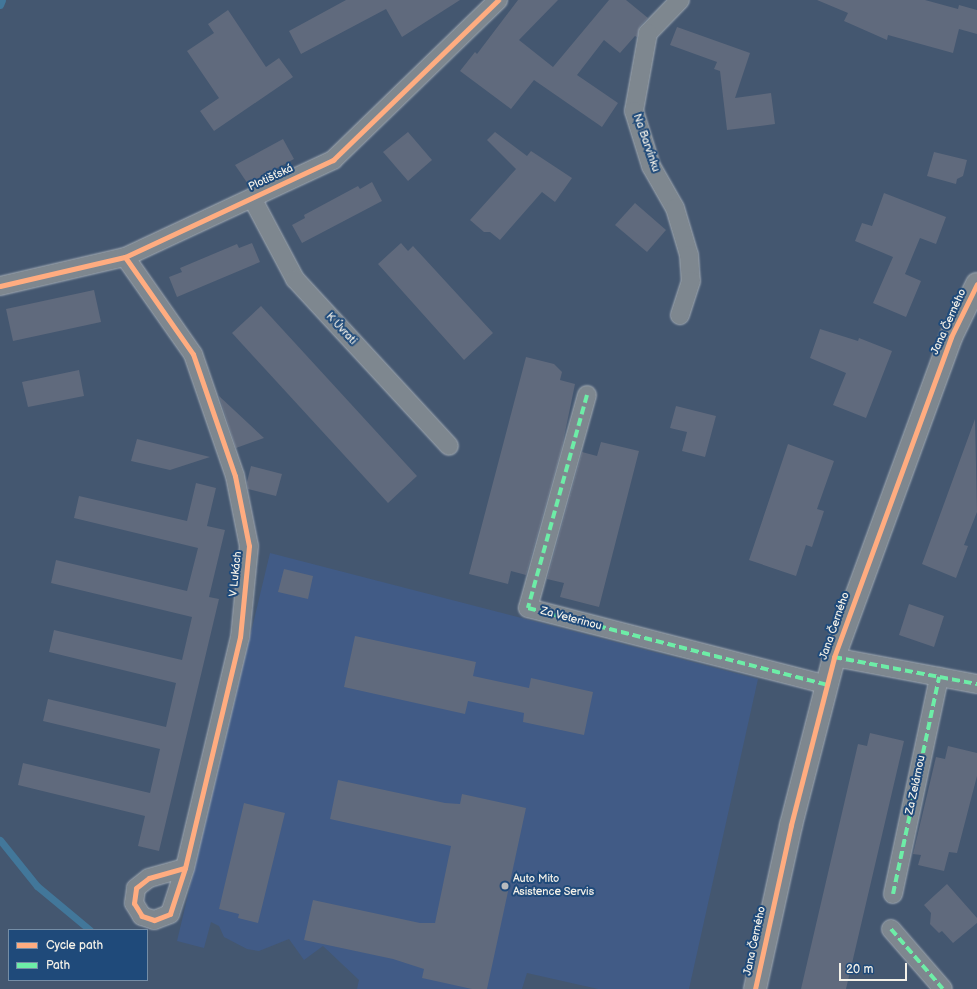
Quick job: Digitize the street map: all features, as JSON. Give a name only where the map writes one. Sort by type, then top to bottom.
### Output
[{"type":"street","name":"Plotišťská","points":[[0,286],[125,257],[333,160],[498,0]]},
{"type":"street","name":"Na Barvínku","points":[[680,0],[648,33],[634,112],[651,166],[675,208],[688,248],[692,280],[680,315]]},
{"type":"street","name":"K Úvrati","points":[[252,198],[295,279],[450,446]]},
{"type":"street","name":"V Lukách","points":[[125,257],[193,354],[235,476],[249,546],[240,637],[185,868]]},
{"type":"street","name":"Jana Černého","points":[[755,989],[791,824],[834,657],[951,337],[977,284]]},
{"type":"street","name":"Za Veterinou","points":[[587,395],[528,608],[827,685]]},
{"type":"street","points":[[834,657],[977,684]]},
{"type":"street","name":"Za Zelárnou","points":[[893,894],[939,677]]},
{"type":"street","points":[[891,929],[943,989]]},
{"type":"shaded area","points":[[270,553],[758,679],[689,989],[598,989],[527,973],[522,989],[357,989],[359,980],[323,946],[304,960],[289,939],[259,951],[247,949],[224,937],[219,926],[211,922],[204,948],[177,941]]},
{"type":"building","points":[[346,0],[460,0],[402,37],[386,9],[301,54],[289,31]]},
{"type":"building","points":[[518,0],[558,0],[519,40],[553,67],[609,0],[626,0],[648,18],[640,26],[637,37],[635,36],[620,53],[604,40],[577,75],[618,103],[602,127],[534,80],[511,109],[460,71],[475,52],[477,54]]},
{"type":"building","points":[[817,0],[925,0],[958,9],[959,5],[977,10],[977,34],[959,29],[953,53],[888,35],[887,40],[844,21],[848,13]]},
{"type":"building","points":[[228,10],[266,67],[279,58],[293,77],[214,131],[200,111],[219,98],[187,51],[214,33],[208,24]]},
{"type":"building","points":[[677,27],[750,53],[735,98],[771,93],[775,124],[727,130],[720,71],[714,69],[717,62],[670,45]]},
{"type":"building","points":[[408,132],[432,160],[408,181],[383,152]]},
{"type":"building","points":[[495,132],[527,156],[531,151],[572,178],[555,202],[542,192],[500,240],[490,232],[484,232],[470,220],[516,169],[487,140]]},
{"type":"building","points":[[283,139],[294,159],[248,184],[235,165]]},
{"type":"building","points":[[934,152],[967,160],[963,176],[957,179],[956,184],[927,176]]},
{"type":"building","points":[[372,182],[382,201],[302,243],[292,225],[305,218],[304,215],[358,186],[360,189]]},
{"type":"building","points":[[884,193],[946,217],[936,244],[920,238],[905,274],[921,281],[906,317],[873,303],[893,257],[855,241],[862,223],[872,226]]},
{"type":"building","points":[[635,203],[666,230],[647,252],[615,225]]},
{"type":"building","points":[[252,243],[260,262],[177,297],[169,277],[182,272],[180,268],[237,244],[239,248]]},
{"type":"building","points":[[401,243],[408,251],[413,246],[493,333],[464,360],[378,264]]},
{"type":"building","points":[[94,290],[101,322],[13,341],[6,309]]},
{"type":"building","points":[[261,306],[417,476],[388,503],[232,333]]},
{"type":"building","points":[[820,329],[858,341],[859,338],[892,351],[866,418],[833,405],[846,373],[810,358]]},
{"type":"building","points":[[526,357],[554,364],[562,372],[560,380],[575,384],[562,447],[526,575],[511,571],[508,584],[469,574]]},
{"type":"building","points":[[79,370],[84,396],[28,407],[22,382]]},
{"type":"building","points":[[219,396],[264,438],[236,448]]},
{"type":"building","points":[[676,406],[716,416],[705,457],[682,451],[687,432],[670,428]]},
{"type":"building","points":[[975,419],[977,512],[964,545],[968,546],[956,578],[922,564]]},
{"type":"building","points":[[137,439],[210,457],[170,470],[131,461]]},
{"type":"building","points":[[601,442],[639,451],[599,607],[560,597],[564,583],[547,579],[582,452],[597,456]]},
{"type":"building","points":[[788,444],[834,461],[817,509],[824,511],[812,547],[806,545],[796,576],[749,560]]},
{"type":"building","points":[[251,466],[282,474],[276,496],[248,489],[247,482]]},
{"type":"building","points":[[196,483],[216,488],[207,526],[225,530],[209,597],[219,599],[159,851],[138,846],[145,816],[18,785],[23,763],[150,793],[160,749],[43,721],[48,699],[166,727],[176,683],[49,652],[54,630],[182,660],[192,617],[51,583],[56,560],[187,591],[198,548],[74,518],[79,496],[187,521]]},
{"type":"building","points":[[284,569],[313,576],[308,599],[278,592]]},
{"type":"building","points":[[909,604],[944,616],[934,647],[899,635]]},
{"type":"building","points":[[355,636],[476,662],[473,676],[529,688],[531,678],[593,692],[584,735],[523,722],[524,713],[468,701],[465,714],[344,687]]},
{"type":"building","points":[[870,733],[904,741],[846,989],[801,989],[858,744],[867,746]]},
{"type":"building","points":[[948,746],[977,753],[977,776],[957,853],[949,852],[944,871],[918,865],[921,855],[913,854],[936,757],[945,759]]},
{"type":"building","points":[[338,780],[445,803],[460,804],[462,794],[526,808],[487,989],[472,989],[422,978],[424,969],[393,959],[304,940],[313,900],[420,923],[435,923],[451,846],[330,819]]},
{"type":"building","points":[[244,803],[285,813],[258,923],[238,918],[239,914],[219,909]]},
{"type":"building","points":[[947,884],[977,918],[977,923],[953,943],[942,931],[939,933],[930,924],[931,913],[924,905]]},
{"type":"waterway","points":[[0,5],[2,0]]},
{"type":"waterway","points":[[0,840],[37,886],[89,929]]},
{"type":"marked path","points":[[587,395],[528,608],[827,685]]},
{"type":"marked path","points":[[834,657],[977,684]]},
{"type":"marked path","points":[[893,894],[939,677]]},
{"type":"marked path","points":[[891,929],[943,989]]},
{"type":"cycle path","points":[[0,286],[125,257],[333,160],[498,0]]},
{"type":"cycle path","points":[[125,257],[193,354],[235,476],[249,546],[240,637],[185,868],[170,914],[154,920],[142,916],[134,903],[136,888],[149,878],[185,868]]},
{"type":"cycle path","points":[[755,989],[791,825],[834,657],[951,337],[977,284]]},
{"type":"place","name":"Auto Mito Asistence Servis","points":[[505,886]]}]
